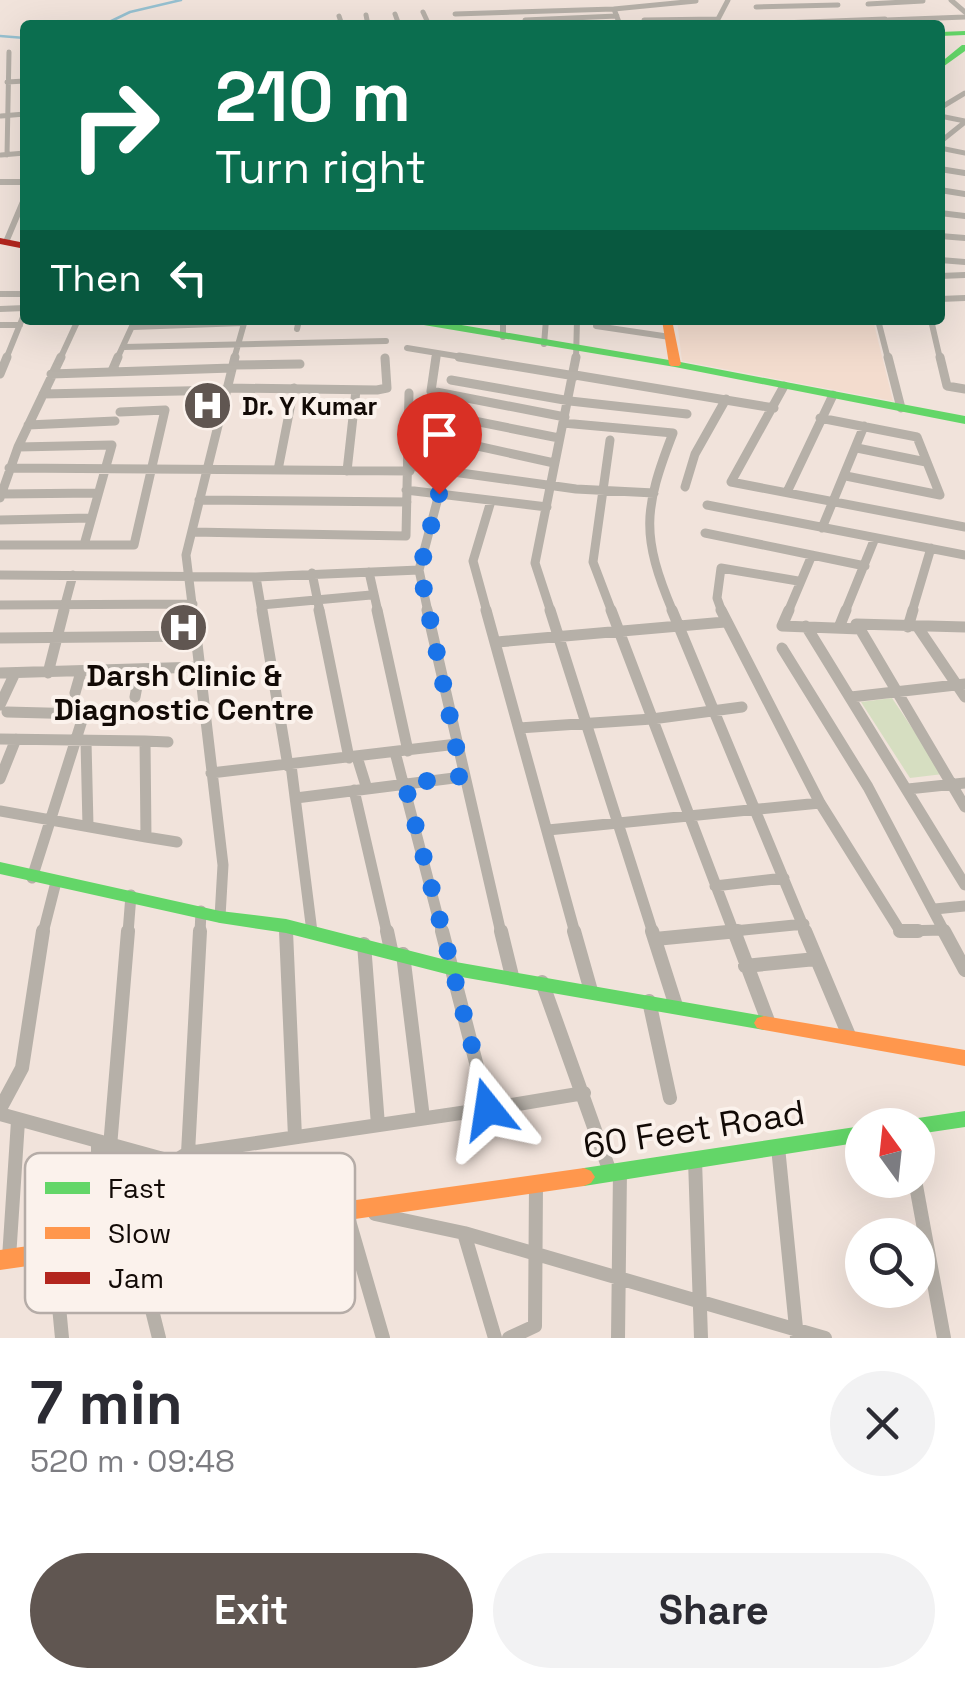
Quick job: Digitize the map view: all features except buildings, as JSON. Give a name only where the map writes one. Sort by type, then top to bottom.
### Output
[{"type":"street","points":[[538,20],[616,12],[636,3],[699,0]]},
{"type":"street","points":[[665,4],[678,20],[699,0]]},
{"type":"street","points":[[866,2],[922,1],[943,20]]},
{"type":"street","points":[[945,58],[958,33],[952,1],[965,1]]},
{"type":"street","points":[[759,4],[835,2],[853,20]]},
{"type":"street","points":[[759,4],[810,6],[835,2]]},
{"type":"street","points":[[866,2],[886,20]]},
{"type":"street","points":[[810,6],[824,20]]},
{"type":"street","points":[[423,12],[427,20]]},
{"type":"street","points":[[459,20],[453,12],[616,12]]},
{"type":"street","points":[[518,12],[526,20]]},
{"type":"street","points":[[544,12],[549,18]]},
{"type":"street","points":[[616,12],[618,20]]},
{"type":"street","points":[[493,13],[500,20]]},
{"type":"street","points":[[395,14],[397,20]]},
{"type":"street","points":[[468,14],[473,20]]},
{"type":"street","points":[[339,16],[340,20]]},
{"type":"street","points":[[366,16],[367,20]]},
{"type":"street","points":[[3,155],[8,52]]},
{"type":"street","points":[[7,82],[20,81]]},
{"type":"street","points":[[945,104],[965,93]]},
{"type":"street","points":[[948,102],[965,106]]},
{"type":"street","points":[[945,140],[965,122]]},
{"type":"street","points":[[945,131],[952,132]]},
{"type":"street","points":[[3,242],[20,206]]},
{"type":"street","points":[[0,325],[20,325],[2,360],[0,374]]},
{"type":"street","points":[[76,325],[18,447],[1,496],[98,493]]},
{"type":"street","points":[[112,372],[132,325]]},
{"type":"street","points":[[220,917],[223,865],[186,555],[204,469],[244,325]]},
{"type":"street","points":[[469,325],[503,328],[544,344],[676,364],[965,420]]},
{"type":"street","points":[[544,344],[546,325]]},
{"type":"street","points":[[577,325],[575,375],[535,563],[676,1006]]},
{"type":"street","points":[[879,325],[901,408]]},
{"type":"street","points":[[932,325],[946,386],[965,388]]},
{"type":"street","points":[[596,326],[669,328],[676,364]]},
{"type":"street","points":[[124,347],[386,341]]},
{"type":"street","points":[[0,342],[12,342]]},
{"type":"street","points":[[407,348],[774,408]]},
{"type":"street","points":[[436,354],[431,391],[564,420],[673,433],[654,493],[647,544],[677,625],[850,1038]]},
{"type":"street","points":[[43,394],[387,388],[385,358]]},
{"type":"street","points":[[51,374],[300,364]]},
{"type":"street","points":[[451,380],[570,401],[687,414]]},
{"type":"street","points":[[784,386],[731,482],[965,527]]},
{"type":"street","points":[[278,470],[294,388]]},
{"type":"street","points":[[347,471],[356,390]]},
{"type":"street","points":[[192,532],[406,536],[409,393]]},
{"type":"street","points":[[786,492],[833,395]]},
{"type":"street","points":[[685,487],[695,454],[726,399]]},
{"type":"street","points":[[0,545],[134,545],[166,410],[120,412]]},
{"type":"street","points":[[439,414],[559,438]]},
{"type":"street","points":[[820,418],[917,437],[940,495],[846,476]]},
{"type":"street","points":[[28,425],[115,422]]},
{"type":"street","points":[[822,528],[864,426]]},
{"type":"street","points":[[440,438],[554,462]]},
{"type":"street","points":[[610,440],[593,562],[731,933],[768,1021]]},
{"type":"street","points":[[18,447],[112,445],[84,545]]},
{"type":"street","points":[[857,448],[926,462]]},
{"type":"street","points":[[9,468],[410,469],[654,493]]},
{"type":"street","points":[[199,500],[439,494],[546,507]]},
{"type":"street","points":[[439,494],[420,570],[462,776],[512,976]]},
{"type":"street","points":[[491,501],[474,560],[591,991]]},
{"type":"street","points":[[707,506],[965,555]]},
{"type":"street","points":[[0,520],[90,518]]},
{"type":"street","points":[[705,533],[865,566]]},
{"type":"street","points":[[840,625],[875,538]]},
{"type":"street","points":[[912,626],[931,548]]},
{"type":"street","points":[[812,555],[782,626],[840,625],[860,629]]},
{"type":"street","points":[[798,581],[720,568],[717,598],[725,622],[820,803],[900,931],[944,930]]},
{"type":"street","points":[[0,575],[256,577],[420,570]]},
{"type":"street","points":[[369,572],[405,784],[488,1109]]},
{"type":"street","points":[[312,573],[397,951],[424,1118]]},
{"type":"street","points":[[48,673],[74,576]]},
{"type":"street","points":[[256,577],[296,798],[312,932]]},
{"type":"street","points":[[261,605],[371,595]]},
{"type":"street","points":[[0,606],[193,604]]},
{"type":"street","points":[[497,642],[725,622]]},
{"type":"street","points":[[965,627],[855,623],[958,784],[965,807]]},
{"type":"street","points":[[806,626],[965,885]]},
{"type":"street","points":[[912,626],[961,684],[965,697]]},
{"type":"street","points":[[0,638],[197,636]]},
{"type":"street","points":[[782,648],[834,728],[965,970]]},
{"type":"street","points":[[0,673],[200,668]]},
{"type":"street","points":[[135,697],[140,670]]},
{"type":"street","points":[[75,693],[81,672]]},
{"type":"street","points":[[14,673],[3,708],[84,714],[80,740],[32,878]]},
{"type":"street","points":[[852,697],[961,684]]},
{"type":"street","points":[[519,728],[652,719],[742,706]]},
{"type":"street","points":[[0,739],[168,742]]},
{"type":"street","points":[[0,779],[16,739]]},
{"type":"street","points":[[80,740],[88,826]]},
{"type":"street","points":[[145,741],[146,837]]},
{"type":"street","points":[[210,773],[457,744]]},
{"type":"street","points":[[296,798],[462,776]]},
{"type":"street","points":[[908,789],[958,784]]},
{"type":"street","points":[[548,830],[820,803]]},
{"type":"street","points":[[0,812],[177,842]]},
{"type":"street","points":[[0,868],[220,917],[286,926],[397,951],[450,968],[965,1058]]},
{"type":"street","points":[[716,886],[784,878]]},
{"type":"street","points":[[56,882],[44,925],[22,1068],[0,1111],[18,1121],[104,1145],[155,1153]]},
{"type":"street","points":[[104,1153],[131,895]]},
{"type":"street","points":[[935,909],[965,906]]},
{"type":"street","points":[[181,1153],[201,911]]},
{"type":"street","points":[[655,940],[804,924]]},
{"type":"street","points":[[286,926],[294,1136]]},
{"type":"street","points":[[364,944],[378,1125]]},
{"type":"street","points":[[744,966],[816,959]]},
{"type":"street","points":[[542,982],[615,1172],[618,1338]]},
{"type":"street","points":[[649,1002],[670,1098]]},
{"type":"street","points":[[203,1153],[584,1092]]},
{"type":"street","points":[[935,1123],[965,1119]]},
{"type":"street","points":[[4,1259],[18,1121]]},
{"type":"street","name":"60 Feet Road","points":[[355,1212],[845,1137]]},
{"type":"street","points":[[778,1147],[797,1334]]},
{"type":"street","points":[[695,1160],[701,1338]]},
{"type":"street","points":[[510,1338],[535,1326],[536,1184]]},
{"type":"street","points":[[918,1198],[944,1338]]},
{"type":"street","points":[[364,1212],[464,1234],[797,1334],[825,1338]]},
{"type":"street","points":[[464,1234],[495,1338]]},
{"type":"street","points":[[355,1244],[382,1338]]},
{"type":"street","points":[[60,1313],[62,1338]]},
{"type":"street","points":[[152,1313],[158,1338]]},
{"type":"shaded area","points":[[678,325],[874,325],[893,401],[682,361]]},
{"type":"green space","points":[[892,698],[943,774],[910,778],[861,702]]},
{"type":"waterway","points":[[113,20],[181,0]]},
{"type":"waterway","points":[[0,36],[20,38]]},
{"type":"traffic: fast","points":[[945,34],[965,33]]},
{"type":"traffic: fast","points":[[945,63],[965,47]]},
{"type":"traffic: fast","points":[[442,325],[675,364],[965,420]]},
{"type":"traffic: fast","points":[[0,868],[220,917],[286,926],[450,968],[764,1023]]},
{"type":"traffic: fast","points":[[935,1123],[965,1119]]},
{"type":"traffic: fast","points":[[584,1177],[845,1137]]},
{"type":"traffic: slow","points":[[668,325],[675,364]]},
{"type":"traffic: slow","points":[[764,1023],[965,1058]]},
{"type":"traffic: slow","points":[[355,1210],[584,1177]]},
{"type":"traffic: slow","points":[[0,1260],[25,1256]]},
{"type":"traffic: jam","points":[[0,241],[20,245]]},
{"type":"place","name":"Dr. Y Kumar","points":[[207,406]]},
{"type":"place","name":"Darsh Clinic & Diagnostic Centre","points":[[184,627]]},
{"type":"route","points":[[439,494],[420,570],[462,776],[405,784],[488,1109]]}]
